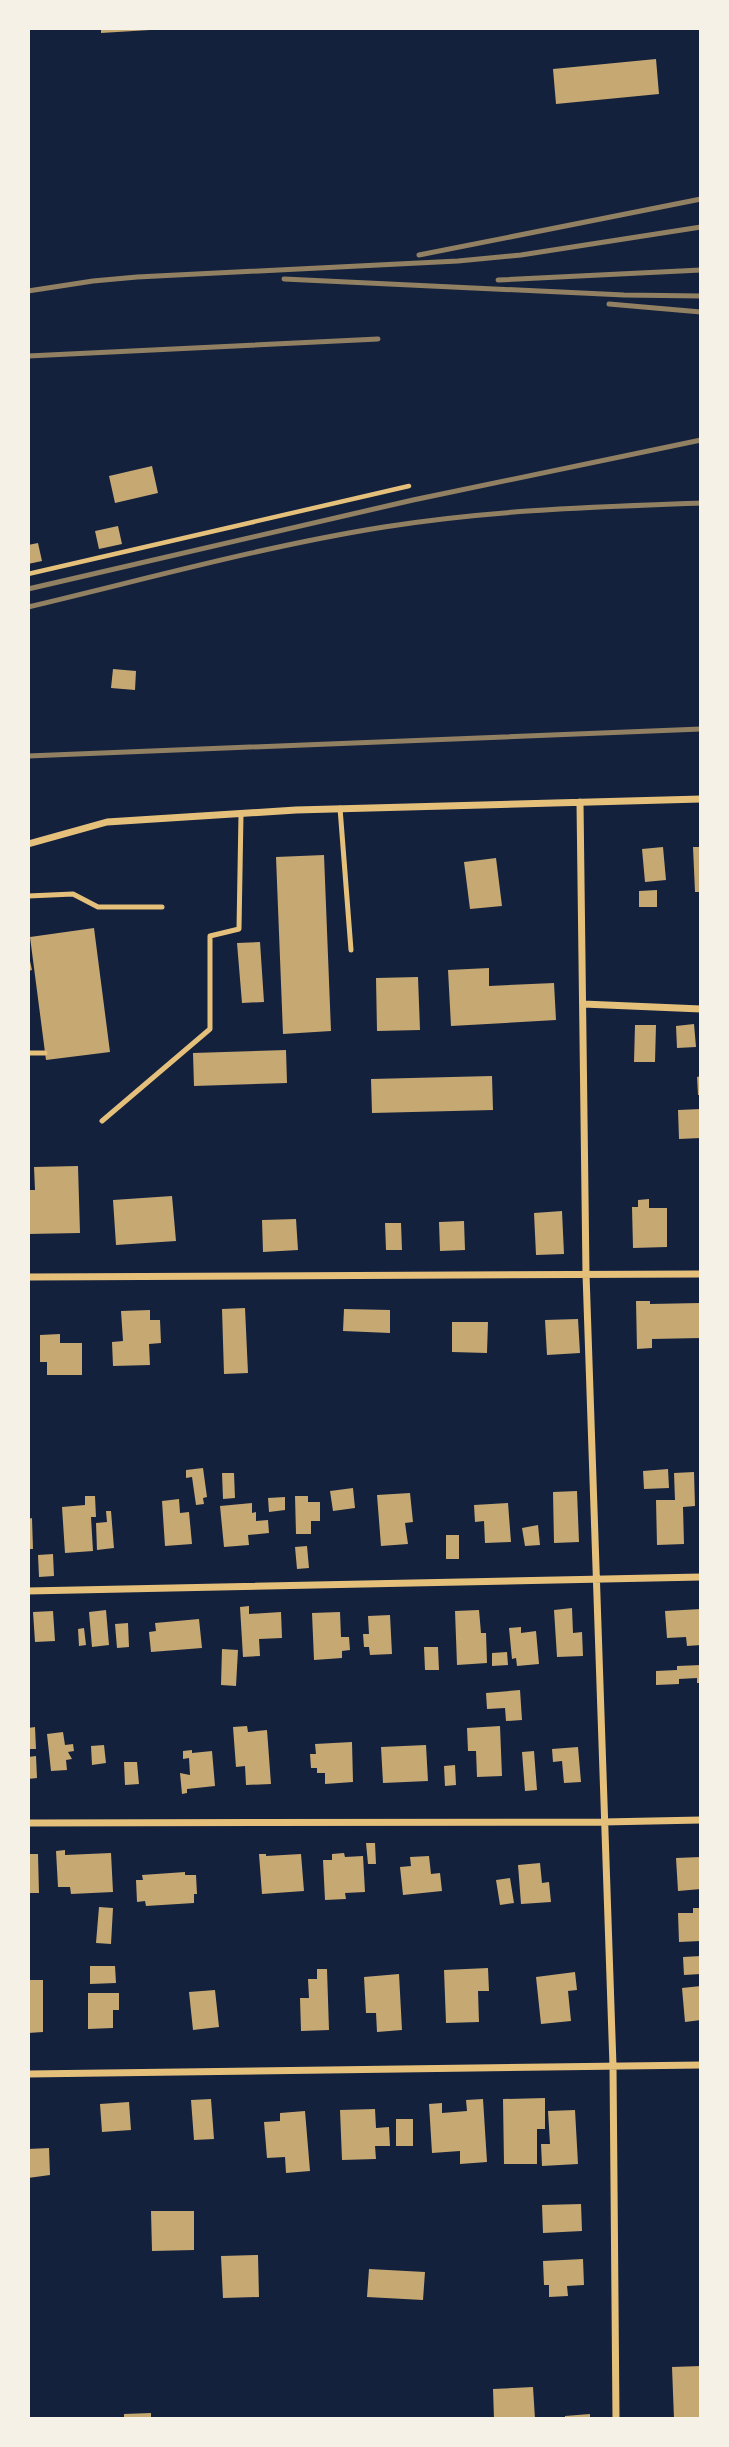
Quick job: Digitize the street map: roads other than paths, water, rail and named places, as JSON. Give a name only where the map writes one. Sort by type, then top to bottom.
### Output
[{"type":"street","points":[[28,844],[107,822],[340,808],[701,799]]},
{"type":"street","points":[[580,802],[586,1273],[612,2066],[616,2419]]},
{"type":"street","points":[[583,1003],[701,1009]]},
{"type":"street","points":[[28,1278],[701,1274]]},
{"type":"street","points":[[28,1591],[701,1577]]},
{"type":"street","points":[[28,1823],[701,1820]]},
{"type":"street","points":[[28,2074],[701,2065]]},
{"type":"lane","points":[[340,808],[351,950]]},
{"type":"lane","points":[[102,1121],[211,1029],[210,936],[239,929],[241,814]]},
{"type":"lane","points":[[28,896],[73,894],[98,907],[162,906]]},
{"type":"lane","points":[[28,1053],[45,1053]]},
{"type":"railway","points":[[419,255],[701,199]]},
{"type":"railway","points":[[28,291],[137,277],[458,261],[521,255],[701,227]]},
{"type":"railway","points":[[498,280],[701,270]]},
{"type":"railway","points":[[284,279],[624,295],[701,296]]},
{"type":"railway","points":[[609,304],[701,312]]},
{"type":"railway","points":[[28,356],[378,339]]},
{"type":"railway","points":[[28,589],[413,500],[701,440]]},
{"type":"railway","points":[[28,607],[250,553],[384,527],[502,513],[701,503]]},
{"type":"railway","points":[[28,756],[701,729]]}]
